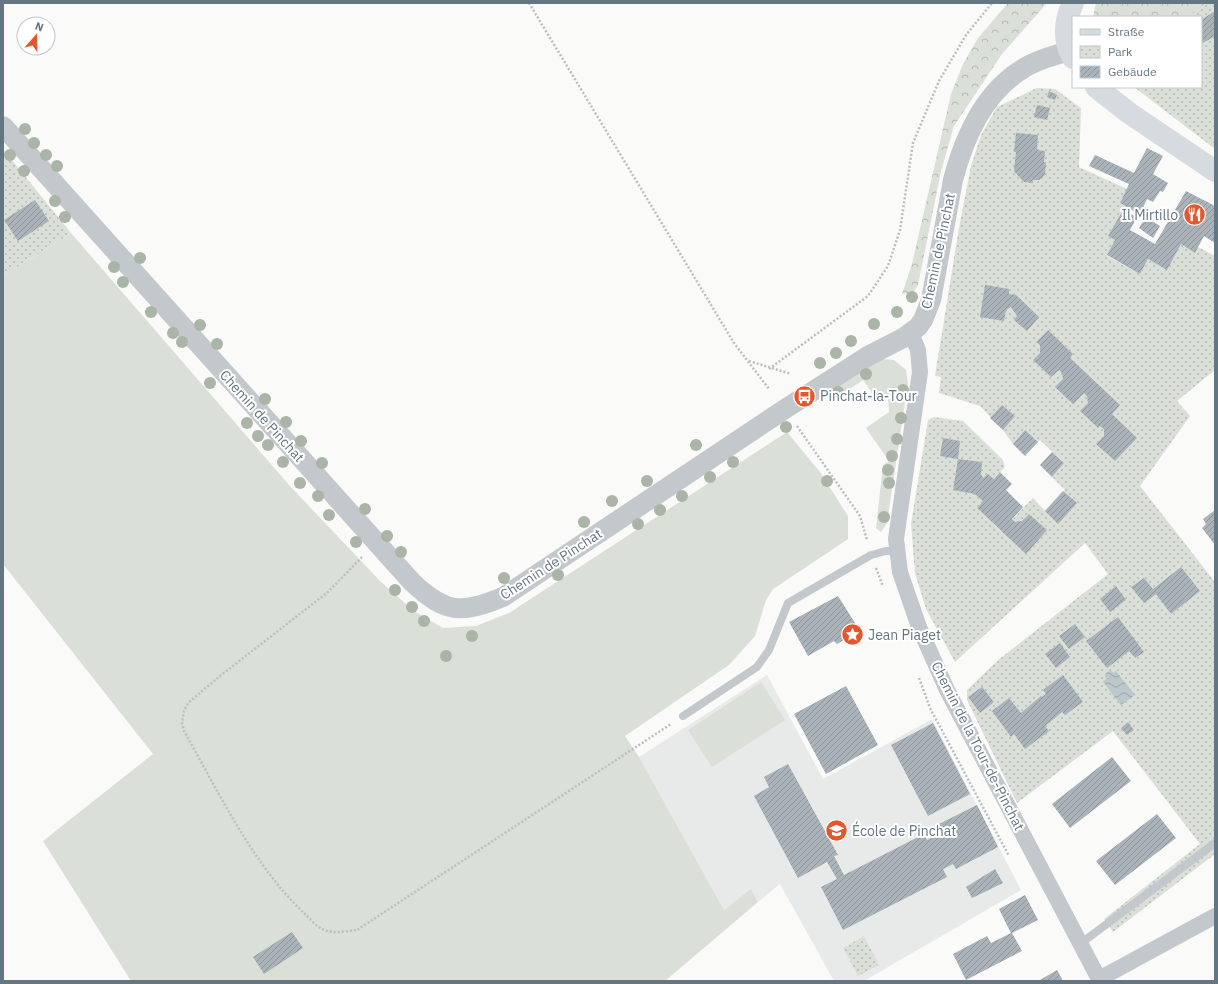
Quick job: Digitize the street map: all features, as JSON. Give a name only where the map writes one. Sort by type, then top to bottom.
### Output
[{"type":"main road","points":[[1071,54],[1065,31],[1073,3]]},
{"type":"main road","points":[[1097,88],[1129,113],[1215,171]]},
{"type":"street","name":"Chemin de Pinchat","points":[[3,126],[412,582],[432,600],[452,608],[461,609],[480,606],[503,597],[785,409],[868,356],[911,333],[923,320],[931,300],[953,180],[958,160],[972,127],[992,96],[1011,78],[1033,63],[1071,54]]},
{"type":"street","name":"Chemin de la Tour-de-Pinchat","points":[[911,333],[918,350],[920,372],[898,522],[896,551],[900,572],[919,627],[947,690],[1099,980]]},
{"type":"street","points":[[1099,980],[1215,916]]},
{"type":"lane","points":[[683,716],[757,667],[769,650],[788,603],[871,555],[886,551],[896,551]]},
{"type":"lane","points":[[1080,944],[1215,842]]},
{"type":"path","points":[[529,3],[734,342],[750,361],[769,389]]},
{"type":"path","points":[[769,369],[868,296],[888,266],[900,230],[912,143],[939,82],[966,35],[992,3]]},
{"type":"path","points":[[750,361],[769,369],[791,374]]},
{"type":"path","points":[[797,425],[860,516],[871,555]]},
{"type":"path","points":[[376,543],[328,592],[220,676],[188,703],[184,711],[182,723],[184,731],[253,850],[292,902],[324,930],[338,932],[357,930],[683,716]]},
{"type":"shaded area","name":"École de Pinchat","points":[[767,675],[823,779],[932,719],[1021,890],[864,981],[834,981],[780,884],[758,902],[751,890],[724,910],[639,757]]},
{"type":"green space","points":[[1008,3],[1047,3],[1002,54],[954,126],[941,171],[918,285],[913,293],[902,294],[912,264],[951,94],[963,64],[978,38]]},
{"type":"green space","points":[[1096,3],[1209,3],[1189,16],[1093,16]]},
{"type":"green space","points":[[1209,3],[1215,3],[1215,149],[1135,88],[1202,88],[1202,16],[1189,16]]},
{"type":"green space","points":[[1037,88],[1055,89],[1081,108],[1079,167],[1127,189],[1120,203],[1126,206],[1108,236],[1115,240],[1107,256],[1140,274],[1148,259],[1167,269],[1181,244],[1195,253],[1198,247],[1215,256],[1215,370],[1177,401],[1190,416],[1140,486],[1215,582],[1215,854],[1113,932],[1104,919],[1200,844],[1113,731],[1017,803],[967,700],[967,690],[997,661],[1108,574],[1085,543],[955,662],[926,609],[915,573],[911,524],[928,420],[934,417],[963,421],[1003,460],[1005,467],[987,486],[992,491],[977,508],[1001,531],[1033,498],[1045,511],[1065,490],[1052,477],[1064,463],[1040,440],[1038,442],[1025,430],[1013,444],[1003,430],[980,406],[939,393],[941,377],[935,376],[959,228],[971,166],[981,135],[997,107]]},
{"type":"green space","points":[[3,149],[71,233],[3,276]]},
{"type":"green space","points":[[71,233],[289,485],[380,581],[414,611],[443,628],[476,626],[509,613],[787,432],[820,472],[848,516],[848,539],[773,589],[766,600],[755,636],[729,665],[625,736],[639,757],[724,910],[751,889],[758,902],[665,981],[131,981],[43,841],[153,754],[3,564],[3,276]]},
{"type":"green space","points":[[882,359],[894,360],[906,370],[908,383],[887,523],[881,532],[876,528],[883,465],[889,461],[866,428],[889,412],[888,397],[873,394],[863,380],[834,400],[829,392],[862,368]]},
{"type":"green space","points":[[761,682],[785,720],[712,767],[688,730]]},
{"type":"green space","points":[[864,936],[879,965],[858,976],[843,948]]},
{"type":"water","points":[[1111,671],[1114,673],[1116,671],[1135,695],[1121,705],[1103,682],[1106,679],[1105,676],[1107,672]]},
{"type":"building","points":[[1215,11],[1215,36],[1202,43],[1202,19]]},
{"type":"building","points":[[1049,91],[1057,95],[1055,100],[1047,97]]},
{"type":"building","points":[[1037,105],[1050,108],[1047,120],[1034,117]]},
{"type":"building","points":[[1016,133],[1038,135],[1037,150],[1045,151],[1045,175],[1039,180],[1033,180],[1033,183],[1024,182],[1014,171]]},
{"type":"building","points":[[1147,148],[1163,156],[1153,174],[1168,183],[1163,192],[1160,191],[1153,202],[1147,199],[1142,210],[1137,213],[1120,203],[1129,184],[1089,166],[1095,155],[1134,173]]},
{"type":"building","points":[[1186,191],[1215,206],[1215,243],[1204,236],[1195,253],[1181,244],[1167,270],[1148,259],[1140,274],[1107,255],[1115,240],[1108,236],[1123,210],[1137,217],[1130,230],[1155,244]]},
{"type":"building","points":[[35,200],[49,221],[18,241],[4,220]]},
{"type":"building","points":[[1146,217],[1160,226],[1153,238],[1139,228]]},
{"type":"building","points":[[985,285],[1009,289],[1009,294],[1016,295],[1039,317],[1027,331],[1014,320],[1017,316],[1011,307],[1006,310],[1004,321],[980,317]]},
{"type":"building","points":[[1048,330],[1073,354],[1070,358],[1120,405],[1112,414],[1137,438],[1115,461],[1096,444],[1104,436],[1104,429],[1100,426],[1098,428],[1080,411],[1088,403],[1087,396],[1084,393],[1073,404],[1055,387],[1063,379],[1062,373],[1059,370],[1051,377],[1033,360],[1040,353],[1040,345],[1036,342]]},
{"type":"building","points":[[1002,405],[1015,416],[1003,430],[990,418]]},
{"type":"building","points":[[1025,430],[1038,442],[1025,456],[1013,444]]},
{"type":"building","points":[[943,438],[960,441],[958,459],[940,456]]},
{"type":"building","points":[[1052,452],[1064,463],[1052,477],[1040,465]]},
{"type":"building","points":[[958,459],[982,462],[981,474],[983,478],[988,474],[994,479],[1000,472],[1012,484],[1006,490],[1023,507],[1012,519],[1015,522],[1022,521],[1029,514],[1047,530],[1026,554],[977,508],[983,501],[975,494],[953,490]]},
{"type":"building","points":[[1063,491],[1077,503],[1058,524],[1045,511]]},
{"type":"building","points":[[1215,510],[1215,545],[1202,528],[1206,524],[1203,519]]},
{"type":"building","points":[[1181,567],[1200,591],[1171,614],[1156,594],[1144,603],[1131,587],[1144,578],[1153,589]]},
{"type":"building","points":[[1116,586],[1126,600],[1110,612],[1100,599]]},
{"type":"building","points":[[838,596],[860,631],[837,644],[834,641],[808,656],[789,622]]},
{"type":"building","points":[[1118,617],[1144,652],[1135,658],[1129,651],[1107,668],[1086,641]]},
{"type":"building","points":[[1075,624],[1085,637],[1069,649],[1059,636]]},
{"type":"building","points":[[1060,643],[1070,657],[1056,668],[1045,654]]},
{"type":"building","points":[[1063,675],[1083,702],[1065,715],[1062,712],[1045,726],[1049,731],[1025,749],[1014,734],[1011,737],[992,711],[1009,698],[1021,713],[1041,696],[1042,697],[1046,694],[1043,690]]},
{"type":"building","points":[[846,686],[878,745],[826,774],[794,714]]},
{"type":"building","points":[[982,687],[994,702],[980,713],[968,697]]},
{"type":"building","points":[[1128,722],[1134,730],[1127,735],[1121,728]]},
{"type":"building","points":[[933,723],[970,794],[928,816],[891,745]]},
{"type":"building","points":[[1112,757],[1131,781],[1070,828],[1052,804]]},
{"type":"building","points":[[788,764],[838,855],[834,856],[844,875],[924,834],[927,840],[941,833],[937,825],[977,805],[998,847],[956,869],[953,864],[943,869],[947,877],[843,930],[821,887],[837,879],[827,862],[798,878],[754,796],[769,787],[764,777]]},
{"type":"building","points":[[1157,814],[1176,838],[1115,885],[1096,861]]},
{"type":"building","points":[[995,869],[1003,883],[972,898],[966,887]]},
{"type":"building","points":[[1025,895],[1038,920],[1012,933],[1022,951],[966,980],[953,954],[987,936],[991,943],[1011,933],[999,909]]},
{"type":"building","points":[[292,932],[303,948],[264,974],[253,957]]},
{"type":"building","points":[[1057,970],[1063,981],[1040,981],[1040,980]]},
{"type":"place","name":"Il Mirtillo","points":[[1194,215]]},
{"type":"place","name":"Pinchat-la-Tour","points":[[805,396]]},
{"type":"place","name":"Jean Piaget","points":[[853,635]]},
{"type":"place","name":"École de Pinchat","points":[[836,831]]}]
